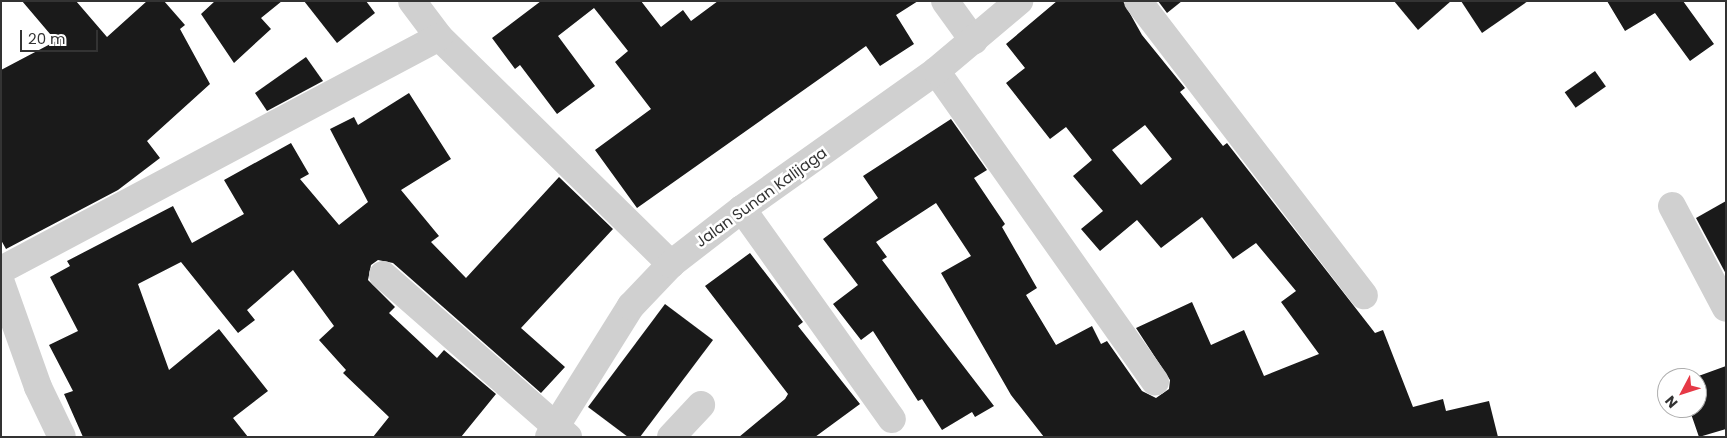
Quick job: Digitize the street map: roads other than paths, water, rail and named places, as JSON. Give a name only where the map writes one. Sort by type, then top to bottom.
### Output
[{"type":"street","points":[[412,1],[439,37],[671,264]]},
{"type":"street","points":[[945,1],[974,41]]},
{"type":"street","name":"Jalan Sunan Kalijaga","points":[[557,433],[631,306],[671,264],[742,209],[936,71],[974,41],[1019,1]]},
{"type":"street","points":[[1138,1],[1364,295]]},
{"type":"street","points":[[1,270],[439,37]]},
{"type":"street","points":[[936,71],[1155,382]]},
{"type":"street","points":[[1672,206],[1723,290]]},
{"type":"street","points":[[742,209],[892,419]]},
{"type":"street","points":[[383,275],[557,433]]},
{"type":"street","points":[[1,283],[38,387],[62,437]]},
{"type":"street","points":[[672,437],[701,405]]}]
